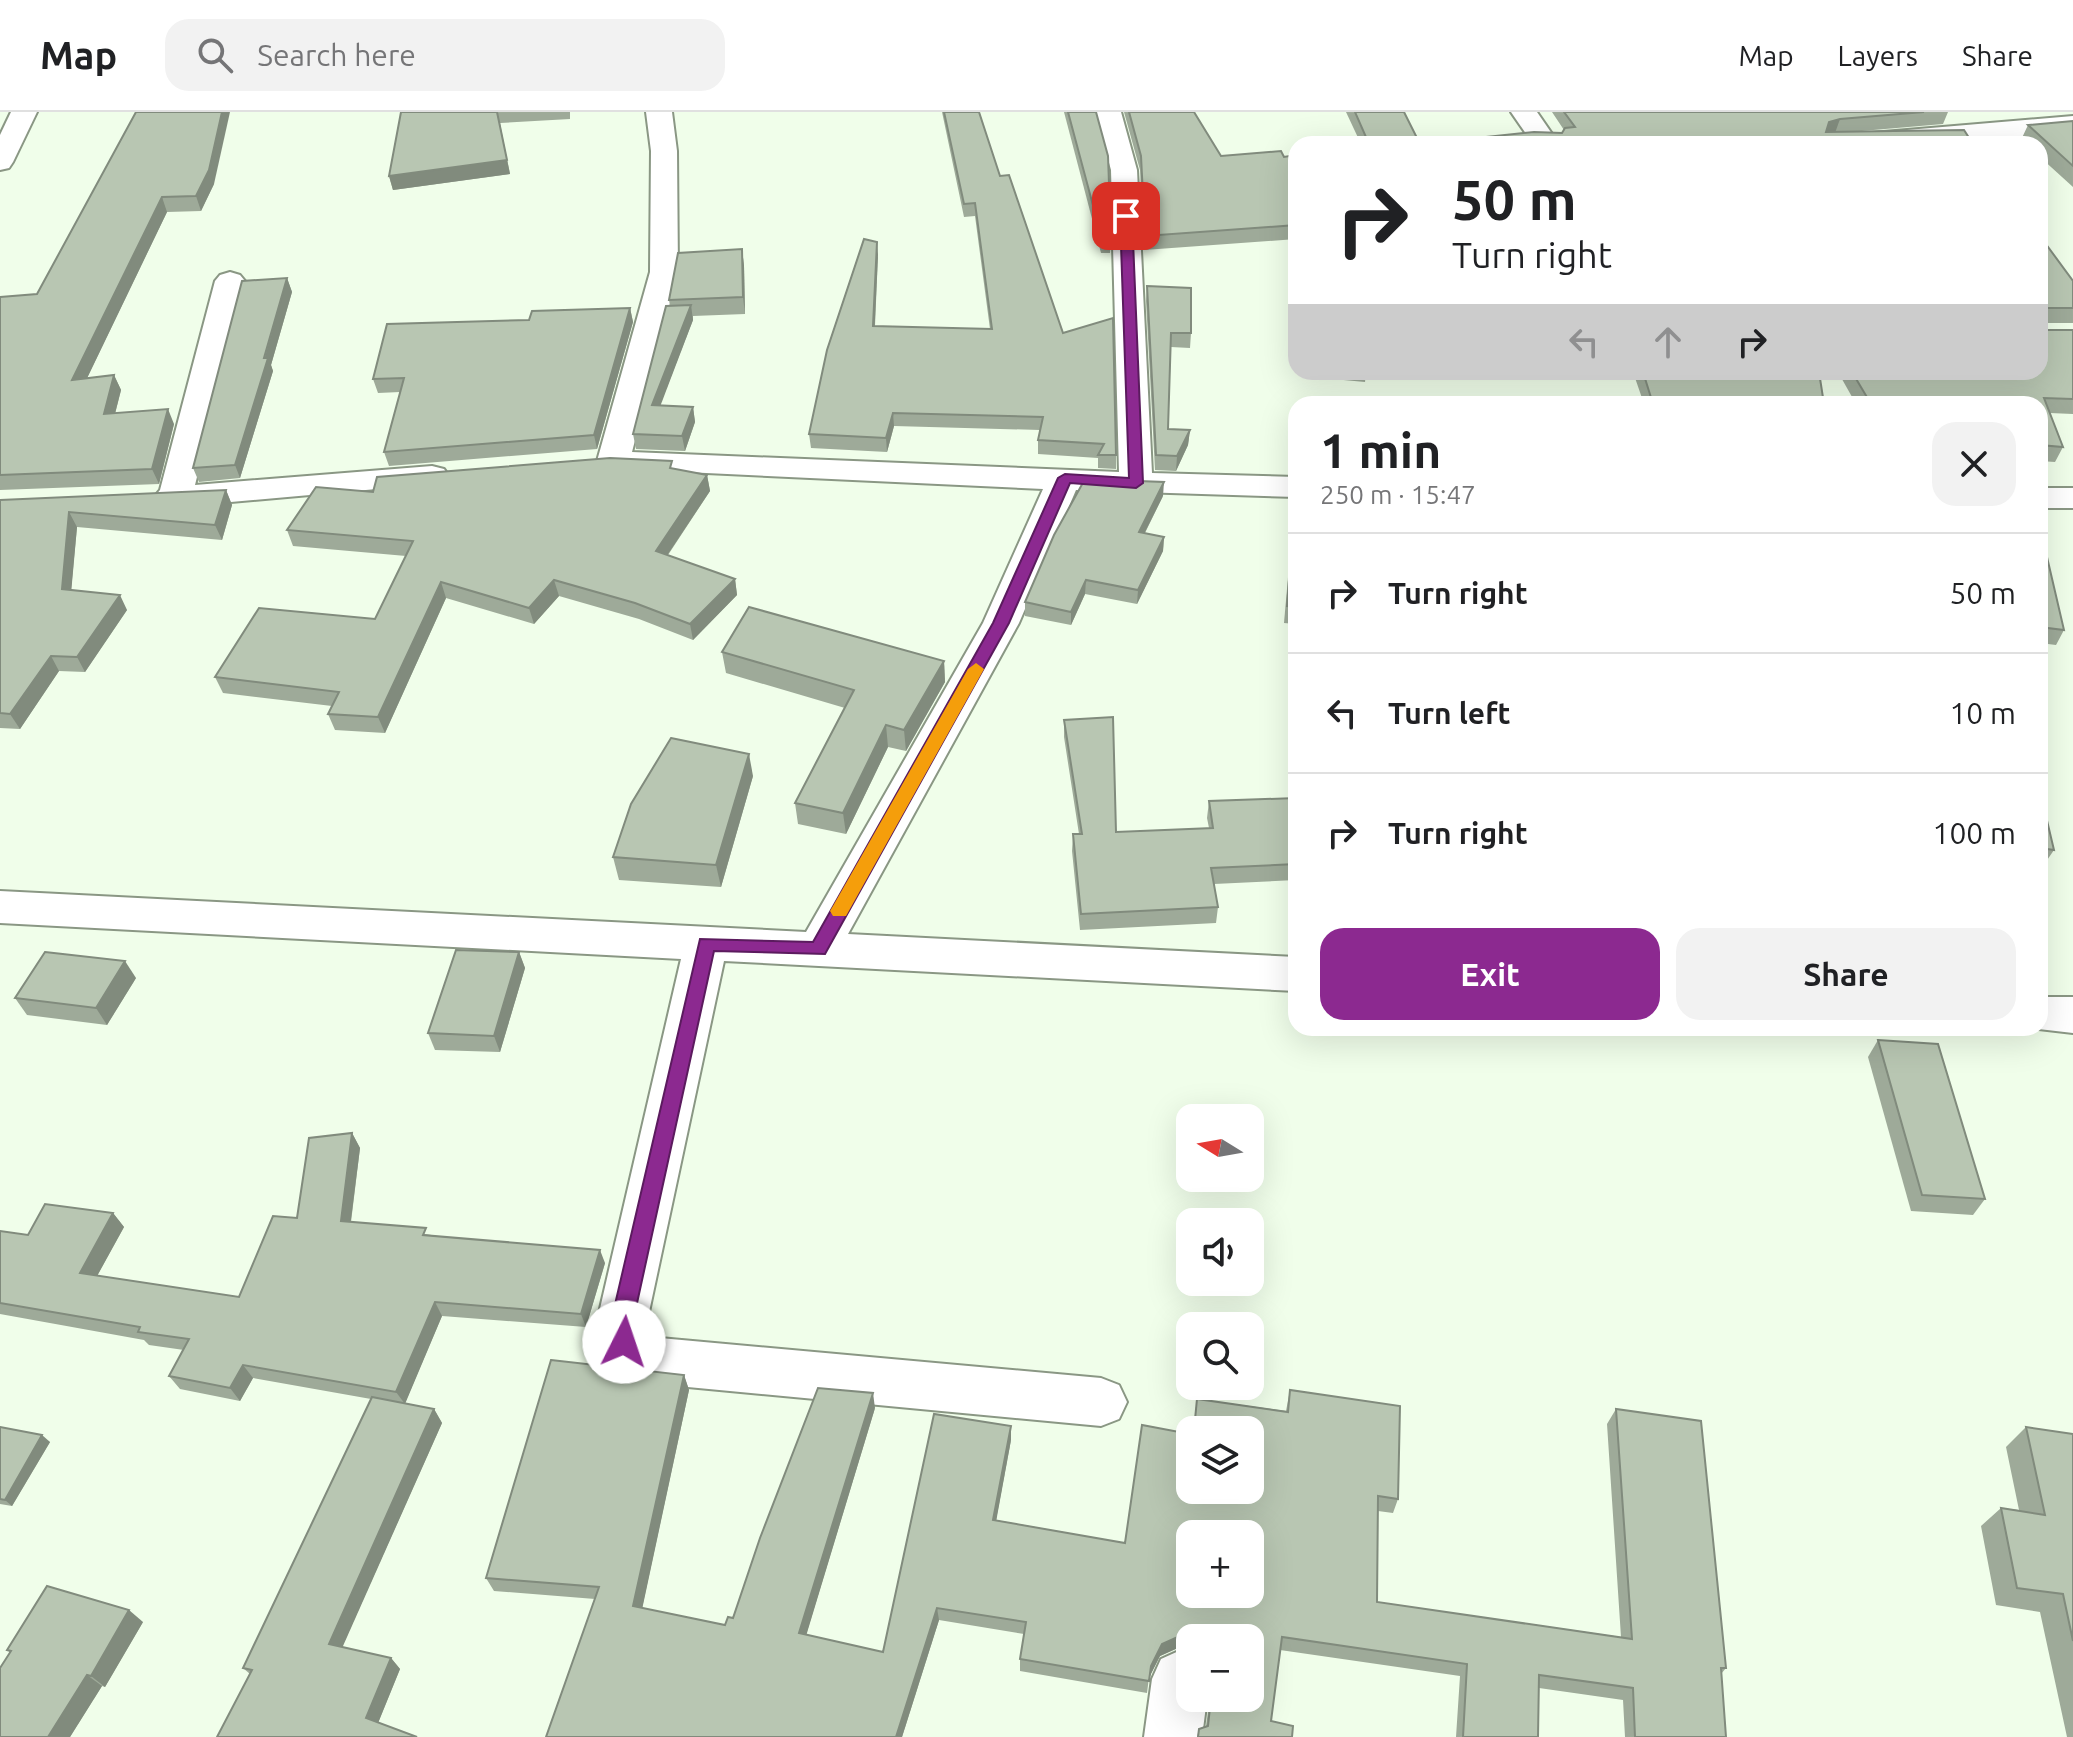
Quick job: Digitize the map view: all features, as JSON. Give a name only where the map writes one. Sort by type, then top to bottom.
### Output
[{"type":"street","points":[[0,162],[24,112]]},
{"type":"street","points":[[659,112],[664,151],[664,272],[597,462],[1288,487]]},
{"type":"street","points":[[1108,112],[1124,170],[1136,483]]},
{"type":"street","points":[[1524,112],[1540,136]]},
{"type":"street","points":[[1931,136],[2073,124]]},
{"type":"street","points":[[230,281],[160,498],[456,474]]},
{"type":"street","points":[[818,949],[1001,623],[1065,478]]},
{"type":"street","points":[[2048,498],[2073,498]]},
{"type":"street","points":[[0,907],[1288,974]]},
{"type":"street","points":[[706,944],[621,1326],[624,1342],[635,1359],[1101,1402]]},
{"type":"street","points":[[2048,1014],[2073,1015]]},
{"type":"street","points":[[1173,1737],[1176,1712]]},
{"type":"building","points":[[136,112],[222,112],[209,170],[196,196],[162,197],[72,380],[114,375],[104,414],[168,409],[152,469],[0,475],[0,297],[37,294]]},
{"type":"building","points":[[401,112],[497,112],[507,160],[389,176]]},
{"type":"building","points":[[944,112],[979,112],[1000,176],[1009,175],[1063,333],[1113,318],[1116,455],[1098,455],[1104,444],[1038,440],[1043,417],[893,413],[886,438],[809,434],[827,350],[864,239],[877,242],[873,326],[992,329],[975,203],[964,204]]},
{"type":"building","points":[[1068,112],[1096,112],[1108,156],[1111,238],[1102,239]]},
{"type":"building","points":[[1129,112],[1194,112],[1221,156],[1281,151],[1284,157],[1288,156],[1288,226],[1145,236],[1141,156]]},
{"type":"building","points":[[1355,112],[1404,112],[1416,136],[1366,136]]},
{"type":"building","points":[[1564,112],[1924,112],[1840,119],[1829,122],[1826,132],[1964,130],[1968,136],[1496,136],[1562,133],[1565,128],[1575,127]]},
{"type":"building","points":[[2073,121],[2073,166],[2048,143],[2048,136],[2040,136],[2028,125]]},
{"type":"building","points":[[2048,247],[2073,281],[2073,308],[2048,308]]},
{"type":"building","points":[[742,249],[743,297],[669,300],[678,253]]},
{"type":"building","points":[[287,278],[264,358],[268,358],[235,465],[193,468],[242,281]]},
{"type":"building","points":[[1147,286],[1191,288],[1191,333],[1171,333],[1168,429],[1190,430],[1177,456],[1156,455]]},
{"type":"building","points":[[691,305],[652,405],[693,407],[682,436],[633,434],[666,306]]},
{"type":"building","points":[[630,308],[594,435],[384,452],[404,378],[373,379],[387,324],[529,320],[532,311]]},
{"type":"building","points":[[2048,330],[2073,330],[2073,399],[2048,396],[1866,396],[1857,380],[2048,380]]},
{"type":"building","points":[[1646,380],[1820,380],[1823,396],[1650,396]]},
{"type":"building","points":[[2048,408],[2063,447],[2048,446]]},
{"type":"building","points":[[610,458],[672,461],[670,468],[707,475],[656,551],[735,579],[690,624],[635,603],[554,580],[529,608],[441,582],[378,717],[328,714],[339,692],[215,677],[259,608],[375,619],[413,541],[287,530],[316,487],[373,492],[377,477]]},
{"type":"building","points":[[1085,479],[1164,482],[1139,532],[1164,537],[1138,590],[1086,580],[1071,612],[1025,602],[1054,535]]},
{"type":"building","points":[[226,490],[215,525],[69,512],[62,589],[120,595],[77,657],[51,656],[10,714],[0,713],[0,500]]},
{"type":"building","points":[[2048,561],[2064,630],[2048,628]]},
{"type":"building","points":[[749,607],[944,661],[904,730],[886,725],[843,813],[795,803],[854,690],[722,652]]},
{"type":"building","points":[[1113,717],[1116,832],[1213,828],[1209,801],[1288,798],[1288,864],[1211,868],[1218,907],[1081,914],[1073,834],[1082,834],[1064,720]]},
{"type":"building","points":[[671,738],[749,754],[716,865],[613,857],[631,804]]},
{"type":"building","points":[[2048,825],[2054,850],[2048,849]]},
{"type":"building","points":[[456,950],[519,952],[494,1036],[428,1033]]},
{"type":"building","points":[[45,952],[125,961],[96,1008],[15,998]]},
{"type":"building","points":[[1878,1040],[1938,1044],[1985,1199],[1922,1195]]},
{"type":"building","points":[[352,1133],[341,1221],[426,1228],[423,1235],[600,1250],[581,1314],[435,1302],[396,1392],[243,1365],[230,1388],[169,1376],[189,1339],[138,1332],[140,1327],[0,1303],[0,1231],[28,1235],[45,1204],[113,1213],[80,1273],[239,1297],[273,1216],[297,1218],[309,1138]]},
{"type":"building","points":[[551,1360],[684,1375],[633,1606],[725,1625],[728,1617],[733,1618],[760,1538],[818,1388],[873,1393],[799,1633],[883,1652],[934,1414],[1011,1426],[993,1520],[1125,1543],[1142,1425],[1176,1431],[1176,1504],[1264,1504],[1264,1416],[1195,1416],[1197,1400],[1288,1412],[1290,1390],[1400,1406],[1398,1499],[1378,1496],[1377,1602],[1632,1639],[1616,1409],[1701,1421],[1726,1668],[1721,1668],[1726,1737],[1635,1737],[1633,1688],[1539,1675],[1538,1737],[1463,1737],[1467,1664],[1282,1637],[1271,1721],[1293,1726],[1292,1737],[1198,1737],[1199,1729],[1208,1726],[1210,1712],[1264,1712],[1264,1624],[1176,1624],[1176,1638],[1162,1644],[1151,1666],[1149,1681],[1020,1659],[1026,1622],[937,1608],[896,1737],[546,1737],[599,1587],[486,1578]]},
{"type":"building","points":[[372,1397],[434,1409],[329,1644],[391,1658],[366,1718],[417,1737],[217,1737],[252,1670],[243,1668]]},
{"type":"building","points":[[0,1427],[42,1435],[5,1500],[0,1499]]},
{"type":"building","points":[[2026,1427],[2073,1434],[2073,1641],[2063,1594],[2017,1588],[2001,1508],[2045,1515]]},
{"type":"building","points":[[47,1586],[129,1610],[91,1676],[87,1675],[48,1737],[0,1737],[0,1668],[11,1651],[7,1650]]},
{"type":"slow traffic","points":[[839,911],[976,669]]},
{"type":"route","points":[[624,1342],[621,1326],[706,944],[818,949],[1001,623],[1065,478],[1136,483],[1126,216]]}]
